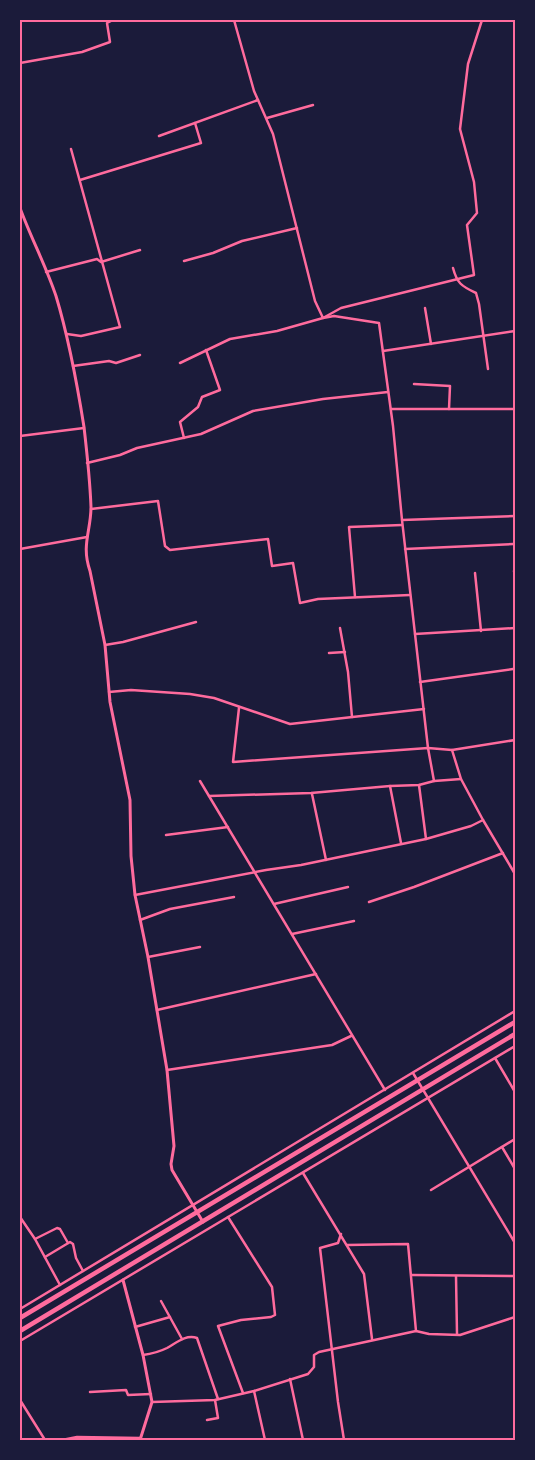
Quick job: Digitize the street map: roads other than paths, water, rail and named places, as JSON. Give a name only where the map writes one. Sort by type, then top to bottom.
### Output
[{"type":"highway","points":[[20,1318],[515,1022]]},
{"type":"highway","points":[[20,1331],[515,1034]]},
{"type":"street","points":[[20,63],[82,52],[110,42],[107,22],[113,20]]},
{"type":"street","points":[[234,20],[258,100],[273,134],[315,301],[323,318]]},
{"type":"street","points":[[323,318],[341,308],[474,275],[467,225],[477,213],[474,182],[460,129],[468,64],[482,20]]},
{"type":"street","points":[[158,136],[258,100]]},
{"type":"street","points":[[266,118],[313,105]]},
{"type":"street","points":[[79,180],[111,172],[201,143],[195,122]]},
{"type":"street","points":[[67,334],[81,336],[120,327],[71,149]]},
{"type":"street","points":[[20,208],[55,295],[67,334],[73,366],[84,428],[91,509],[86,560],[106,645],[109,692],[130,800],[134,895],[148,957],[167,1070],[174,1146],[171,1164],[172,1170],[203,1222]]},
{"type":"street","points":[[184,261],[242,242],[297,228]]},
{"type":"street","points":[[46,272],[97,259],[101,262],[140,250]]},
{"type":"street","points":[[453,268],[456,280],[464,288],[476,293],[488,368]]},
{"type":"street","points":[[425,308],[431,344]]},
{"type":"street","points":[[180,363],[230,339],[277,331],[323,318],[334,316],[379,323],[391,409],[420,682],[434,781]]},
{"type":"street","points":[[383,351],[515,331]]},
{"type":"street","points":[[184,438],[180,422],[198,407],[202,397],[220,390],[206,350]]},
{"type":"street","points":[[73,366],[109,361],[116,363],[140,355]]},
{"type":"street","points":[[414,384],[450,386],[449,409]]},
{"type":"street","points":[[87,463],[120,455],[137,448],[201,434],[253,411],[388,392]]},
{"type":"street","points":[[391,409],[515,409]]},
{"type":"street","points":[[20,436],[84,428]]},
{"type":"street","points":[[91,509],[158,501],[165,546],[170,550],[268,539],[272,566],[293,563],[300,603],[318,599],[410,595]]},
{"type":"street","points":[[402,520],[515,516]]},
{"type":"street","points":[[355,598],[350,527],[402,525]]},
{"type":"street","points":[[20,548],[87,537]]},
{"type":"street","points":[[405,549],[513,544]]},
{"type":"street","points":[[514,571],[515,577]]},
{"type":"street","points":[[475,573],[481,631]]},
{"type":"street","points":[[106,645],[196,622]]},
{"type":"street","points":[[340,628],[345,652],[352,717]]},
{"type":"street","points":[[415,634],[515,628]]},
{"type":"street","points":[[329,653],[345,652]]},
{"type":"street","points":[[420,682],[513,669]]},
{"type":"street","points":[[109,692],[131,690],[190,694],[214,698],[290,724],[424,709]]},
{"type":"street","points":[[239,708],[233,762],[428,748],[452,750],[515,740]]},
{"type":"street","points":[[452,750],[461,778],[515,874]]},
{"type":"street","points":[[209,796],[311,793],[419,785],[461,778]]},
{"type":"street","points":[[200,781],[385,1090]]},
{"type":"street","points":[[419,785],[426,839]]},
{"type":"street","points":[[390,786],[401,843]]},
{"type":"street","points":[[311,793],[326,860]]},
{"type":"street","points":[[134,895],[326,860],[426,839],[470,826],[483,820]]},
{"type":"street","points":[[166,835],[228,827]]},
{"type":"street","points":[[370,902],[503,853]]},
{"type":"street","points":[[274,904],[348,887]]},
{"type":"street","points":[[140,920],[170,909],[234,897]]},
{"type":"street","points":[[292,934],[354,921]]},
{"type":"street","points":[[148,957],[200,947]]},
{"type":"street","points":[[157,1010],[316,974]]},
{"type":"street","points":[[20,1309],[515,1011]]},
{"type":"street","points":[[167,1070],[332,1045],[352,1036]]},
{"type":"street","points":[[20,1341],[515,1046]]},
{"type":"street","points":[[495,1058],[515,1092]]},
{"type":"street","points":[[413,1073],[515,1243]]},
{"type":"street","points":[[431,1190],[515,1139]]},
{"type":"street","points":[[502,1147],[515,1169]]},
{"type":"street","points":[[303,1173],[364,1274],[372,1339]]},
{"type":"street","points":[[20,1217],[35,1239],[60,1285]]},
{"type":"street","points":[[228,1217],[272,1287],[275,1315],[272,1317],[241,1320],[218,1326],[243,1393]]},
{"type":"street","points":[[35,1239],[57,1228],[60,1230],[68,1243],[72,1243],[76,1258],[83,1271]]},
{"type":"street","points":[[341,1234],[338,1243],[320,1248],[344,1440]]},
{"type":"street","points":[[45,1257],[68,1243]]},
{"type":"street","points":[[347,1245],[408,1244],[416,1331]]},
{"type":"street","points":[[411,1276],[515,1276]]},
{"type":"street","points":[[456,1276],[457,1334]]},
{"type":"street","points":[[62,1440],[77,1437],[140,1439],[152,1402],[143,1356],[123,1280]]},
{"type":"street","points":[[161,1301],[182,1339]]},
{"type":"street","points":[[135,1327],[170,1317]]},
{"type":"street","points":[[152,1402],[216,1399],[243,1393],[308,1374],[314,1367],[314,1355],[332,1349],[416,1331],[429,1334],[457,1334],[515,1317]]},
{"type":"street","points":[[143,1356],[166,1348],[182,1339],[197,1338],[216,1399],[218,1418],[207,1420]]},
{"type":"street","points":[[290,1379],[303,1440]]},
{"type":"street","points":[[90,1392],[126,1390],[128,1395],[151,1394]]},
{"type":"street","points":[[254,1390],[266,1440]]},
{"type":"street","points":[[20,1400],[45,1440]]}]
